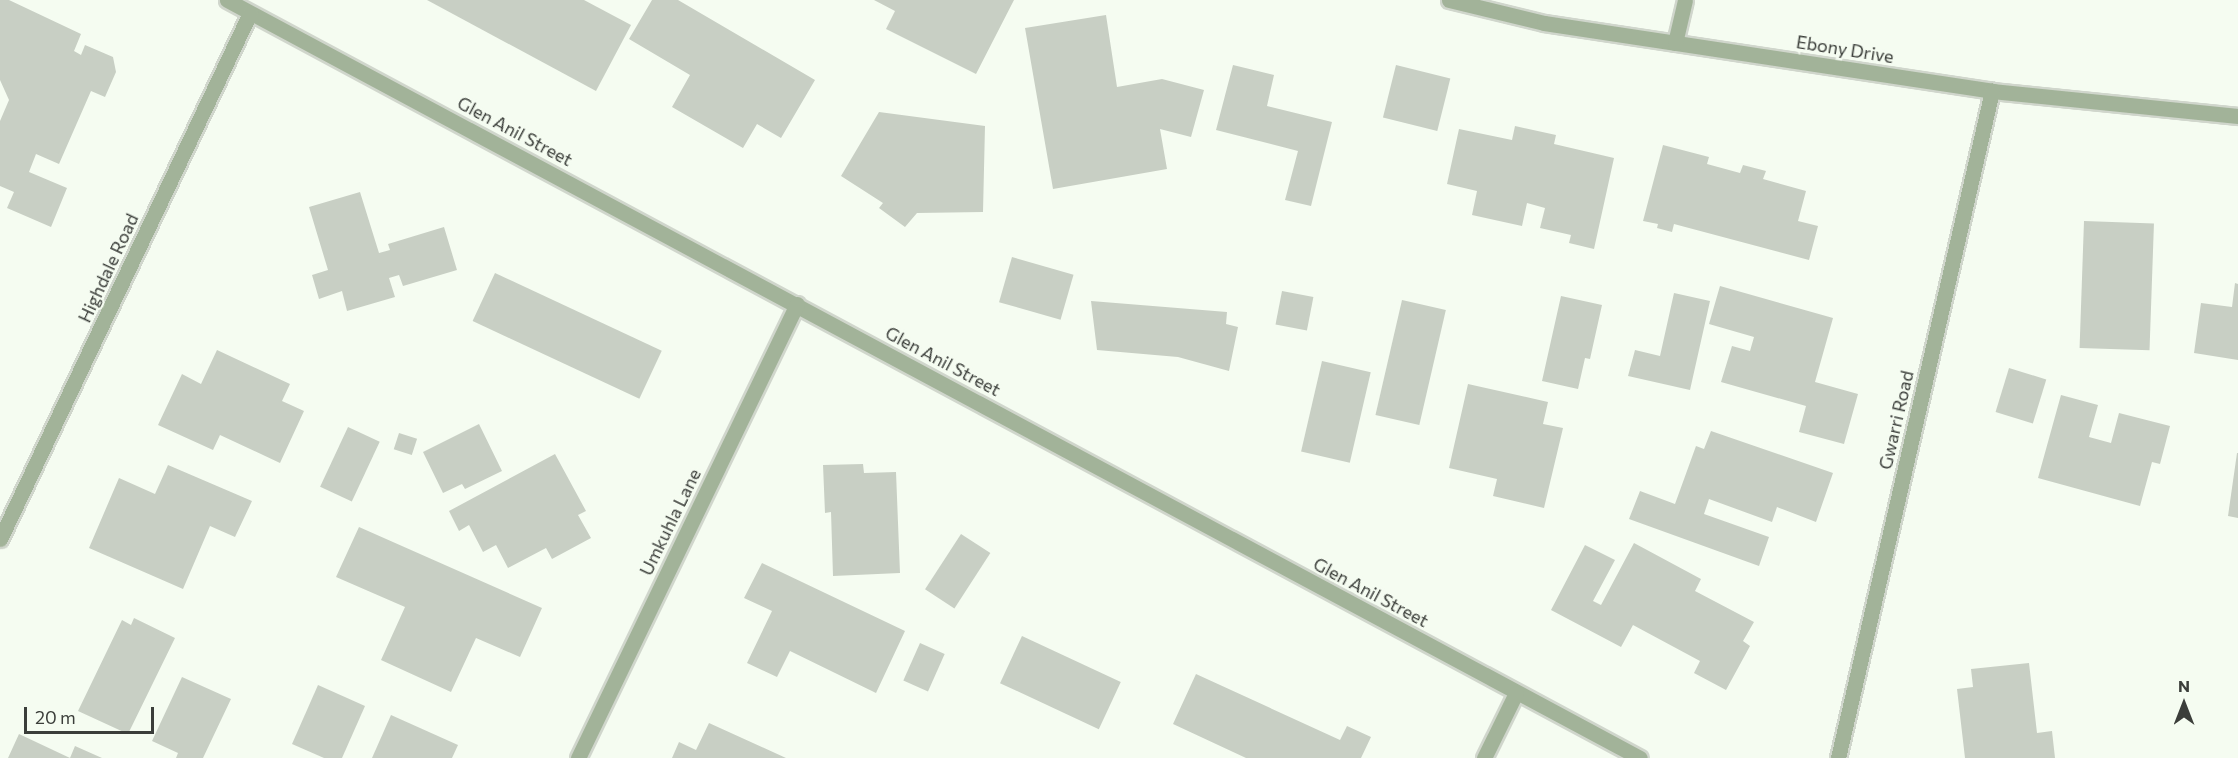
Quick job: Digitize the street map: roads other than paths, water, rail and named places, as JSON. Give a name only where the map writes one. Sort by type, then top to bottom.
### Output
[{"type":"street","name":"Glen Anil Street","points":[[227,0],[1640,758]]},
{"type":"street","name":"Ebony Drive","points":[[1449,0],[1545,23],[1992,91],[2238,116]]},
{"type":"street","points":[[1676,43],[1685,0]]},
{"type":"street","name":"Highdale Road","points":[[0,539],[250,13]]},
{"type":"street","name":"Gwarri Road","points":[[1838,758],[1992,91]]},
{"type":"street","name":"Umkuhla Lane","points":[[579,758],[797,304]]},
{"type":"street","points":[[1484,758],[1516,693]]}]
